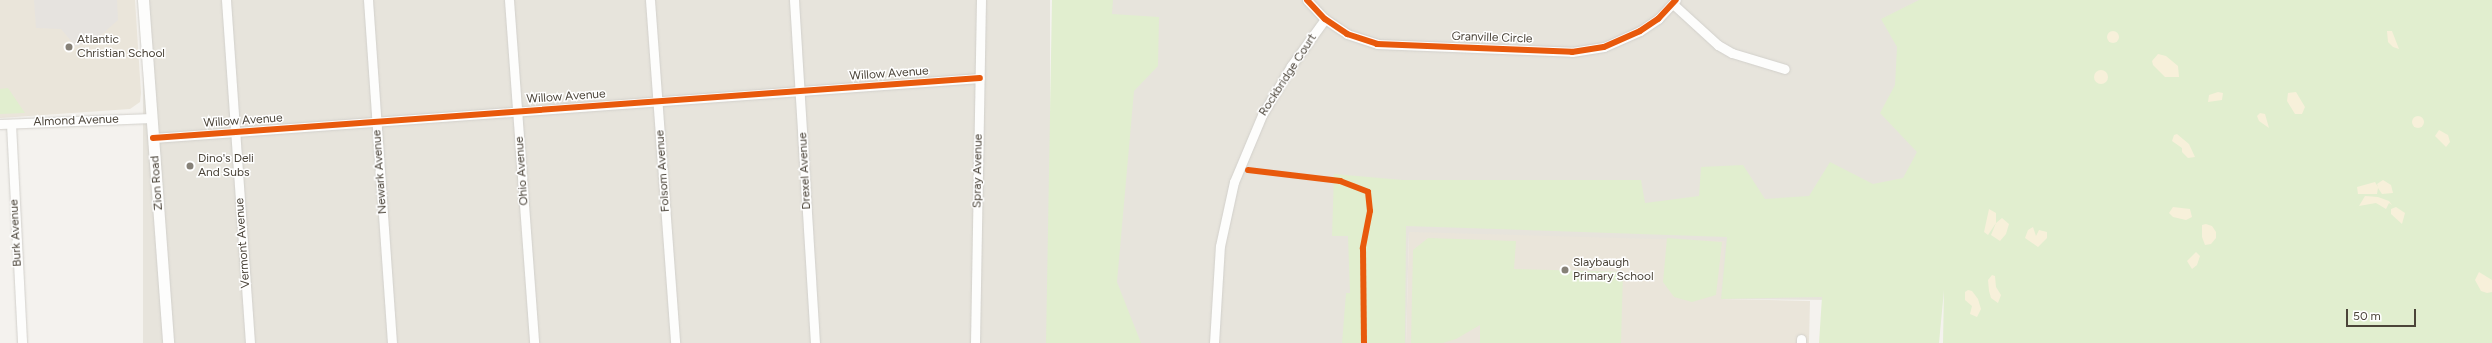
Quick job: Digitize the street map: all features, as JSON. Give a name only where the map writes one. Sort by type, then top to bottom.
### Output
[{"type":"street","name":"Zion Road","points":[[143,0],[168,343]]},
{"type":"street","name":"Vermont Avenue","points":[[226,0],[250,343]]},
{"type":"street","name":"Newark Avenue","points":[[368,0],[392,343]]},
{"type":"street","name":"Ohio Avenue","points":[[509,0],[534,343]]},
{"type":"street","name":"Folsom Avenue","points":[[650,0],[675,343]]},
{"type":"street","name":"Drexel Avenue","points":[[794,0],[801,91],[815,343]]},
{"type":"street","name":"Spray Avenue","points":[[975,343],[981,0]]},
{"type":"street","name":"Granville Circle","points":[[1307,0],[1325,19],[1347,34],[1378,44],[1572,52],[1604,47],[1619,41],[1655,22],[1674,2]]},
{"type":"street","points":[[1674,2],[1718,44],[1732,53],[1786,68]]},
{"type":"street","name":"Rockbridge Court","points":[[1214,343],[1220,246],[1234,182],[1268,104],[1291,66],[1325,19]]},
{"type":"street","name":"Willow Avenue","points":[[154,138],[980,78]]},
{"type":"street","name":"Almond Avenue","points":[[0,124],[152,118]]},
{"type":"street","name":"Burk Avenue","points":[[11,124],[22,343]]},
{"type":"shaded area","name":"Atlantic Christian School","points":[[0,0],[135,0],[141,93],[140,102],[130,109],[0,118]]},
{"type":"shaded area","points":[[34,0],[117,0],[118,20],[102,34],[76,47],[61,29],[36,28]]},
{"type":"shaded area","points":[[143,0],[1050,0],[1050,343],[143,343]]},
{"type":"shaded area","points":[[1053,0],[1954,0],[1943,301],[1721,299],[1409,232],[1406,343],[1045,343]]},
{"type":"shaded area","name":"Slaybaugh Primary School","points":[[1409,232],[1725,241],[1721,299],[1810,301],[1809,343],[1406,343]]},
{"type":"green space","points":[[1052,0],[1113,0],[1112,14],[1159,17],[1158,66],[1134,91],[1117,282],[1141,343],[1046,343]]},
{"type":"green space","points":[[1919,0],[2492,0],[2492,343],[1943,343],[1944,290],[1939,343],[1819,343],[1822,297],[1721,299],[1727,237],[1406,226],[1405,343],[1342,343],[1346,293],[1350,293],[1348,236],[1332,236],[1334,174],[1403,180],[1641,180],[1645,203],[1699,196],[1701,167],[1743,165],[1765,199],[1809,196],[1830,162],[1873,184],[1903,178],[1917,152],[1880,113],[1895,85],[1897,47],[1881,19]]},
{"type":"green space","points":[[8,88],[25,113],[0,114],[0,89]]},
{"type":"green space","points":[[1428,238],[1516,241],[1514,269],[1623,272],[1621,343],[1480,343],[1480,325],[1456,339],[1443,343],[1411,343],[1413,250]]},
{"type":"green space","points":[[1667,238],[1722,242],[1716,295],[1692,302],[1674,297],[1663,282]]},
{"type":"sand","points":[[2113,31],[2117,33],[2119,37],[2117,41],[2113,43],[2109,41],[2107,37],[2109,33]]},
{"type":"sand","points":[[2387,31],[2392,31],[2399,49],[2393,47],[2388,42]]},
{"type":"sand","points":[[2158,54],[2166,56],[2178,66],[2179,77],[2165,77],[2153,65],[2152,61]]},
{"type":"sand","points":[[2101,70],[2106,72],[2108,77],[2106,82],[2101,84],[2096,82],[2094,77],[2096,72]]},
{"type":"sand","points":[[2218,92],[2223,93],[2222,100],[2208,102],[2209,95]]},
{"type":"sand","points":[[2296,92],[2305,107],[2302,114],[2295,114],[2287,101],[2288,93]]},
{"type":"sand","points":[[2260,113],[2265,114],[2269,128],[2259,121],[2257,116]]},
{"type":"sand","points":[[2416,116],[2420,116],[2424,122],[2420,128],[2416,128],[2412,124],[2412,120]]},
{"type":"sand","points":[[2439,130],[2448,135],[2450,142],[2446,147],[2435,136]]},
{"type":"sand","points":[[2177,134],[2189,144],[2195,157],[2188,158],[2182,152],[2182,148],[2172,141],[2174,135]]},
{"type":"sand","points":[[2383,180],[2391,185],[2393,193],[2382,194],[2378,188],[2377,194],[2358,194],[2357,187],[2375,182],[2378,187],[2377,184]]},
{"type":"sand","points":[[2365,196],[2378,197],[2389,201],[2392,205],[2389,203],[2386,209],[2376,203],[2359,206]]},
{"type":"sand","points":[[2173,207],[2190,209],[2192,217],[2186,220],[2173,217],[2169,213]]},
{"type":"sand","points":[[2396,207],[2405,213],[2402,224],[2391,214],[2391,209]]},
{"type":"sand","points":[[1989,209],[1996,213],[1996,223],[1988,235],[1984,232]]},
{"type":"sand","points":[[2002,218],[2009,224],[2006,234],[2000,241],[1991,235],[1996,223]]},
{"type":"sand","points":[[2206,224],[2212,226],[2216,232],[2216,238],[2211,244],[2205,245],[2202,237],[2202,225]]},
{"type":"sand","points":[[2033,227],[2036,236],[2039,230],[2047,232],[2047,238],[2038,247],[2025,238],[2028,230]]},
{"type":"sand","points":[[2196,252],[2200,256],[2197,265],[2192,269],[2187,261]]},
{"type":"sand","points":[[2479,272],[2492,280],[2492,292],[2487,293],[2481,291],[2475,280]]},
{"type":"sand","points":[[1992,275],[1995,276],[1996,287],[2001,295],[1998,303],[1991,298],[1989,291],[1988,280]]},
{"type":"sand","points":[[1968,290],[1972,291],[1978,299],[1981,309],[1977,317],[1970,314],[1972,306],[1965,300],[1965,292]]},
{"type":"cycle path","points":[[1307,0],[1325,19],[1347,34],[1377,44],[1572,52],[1604,47],[1640,31],[1658,19],[1676,0]]},
{"type":"cycle path","points":[[153,138],[980,78]]},
{"type":"cycle path","points":[[1248,170],[1340,181],[1368,192],[1370,211],[1363,248],[1364,343]]},
{"type":"place","name":"Atlantic Christian School","points":[[69,47]]},
{"type":"place","name":"Dino's Deli And Subs","points":[[190,166]]},
{"type":"place","name":"Slaybaugh Primary School","points":[[1565,270]]}]
